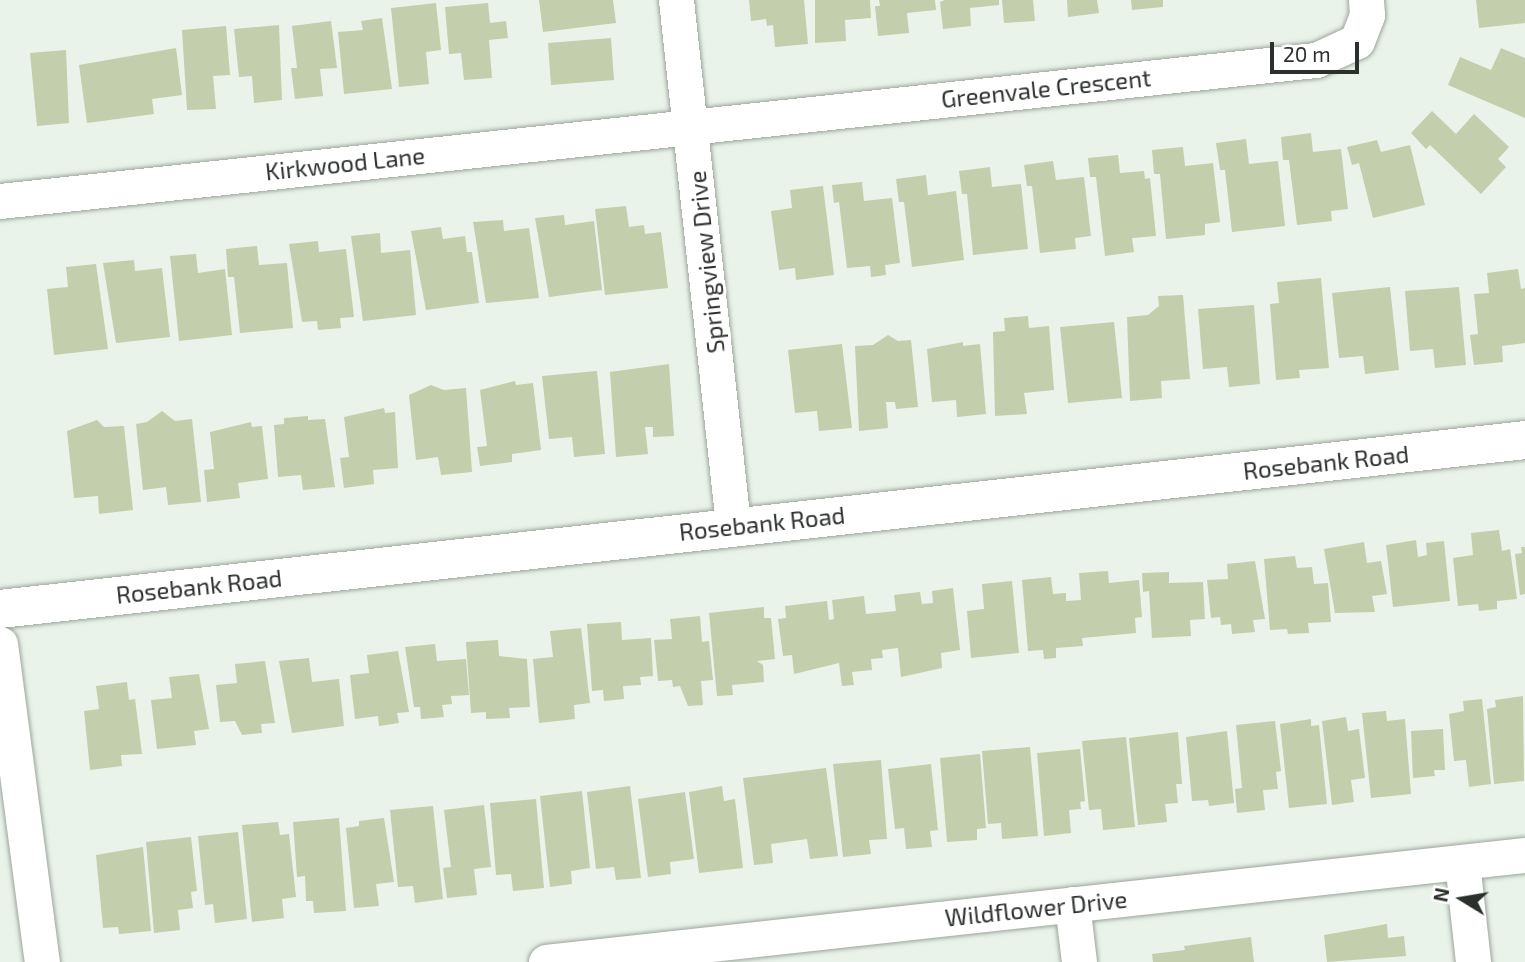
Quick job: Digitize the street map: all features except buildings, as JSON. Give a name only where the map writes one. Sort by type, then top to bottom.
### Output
[{"type":"street","name":"Springview Drive","points":[[676,0],[733,525]]},
{"type":"street","name":"Greenvale Crescent","points":[[690,127],[1315,60],[1357,41],[1367,15],[1366,0]]},
{"type":"street","name":"Kirkwood Lane","points":[[0,201],[690,127]]},
{"type":"street","name":"Rosebank Road","points":[[0,609],[733,525],[1525,440]]},
{"type":"street","points":[[0,644],[42,962]]},
{"type":"street","name":"Wildflower Drive","points":[[546,962],[1525,855]]},
{"type":"street","points":[[1462,862],[1473,962]]},
{"type":"street","points":[[1072,904],[1079,962]]}]
